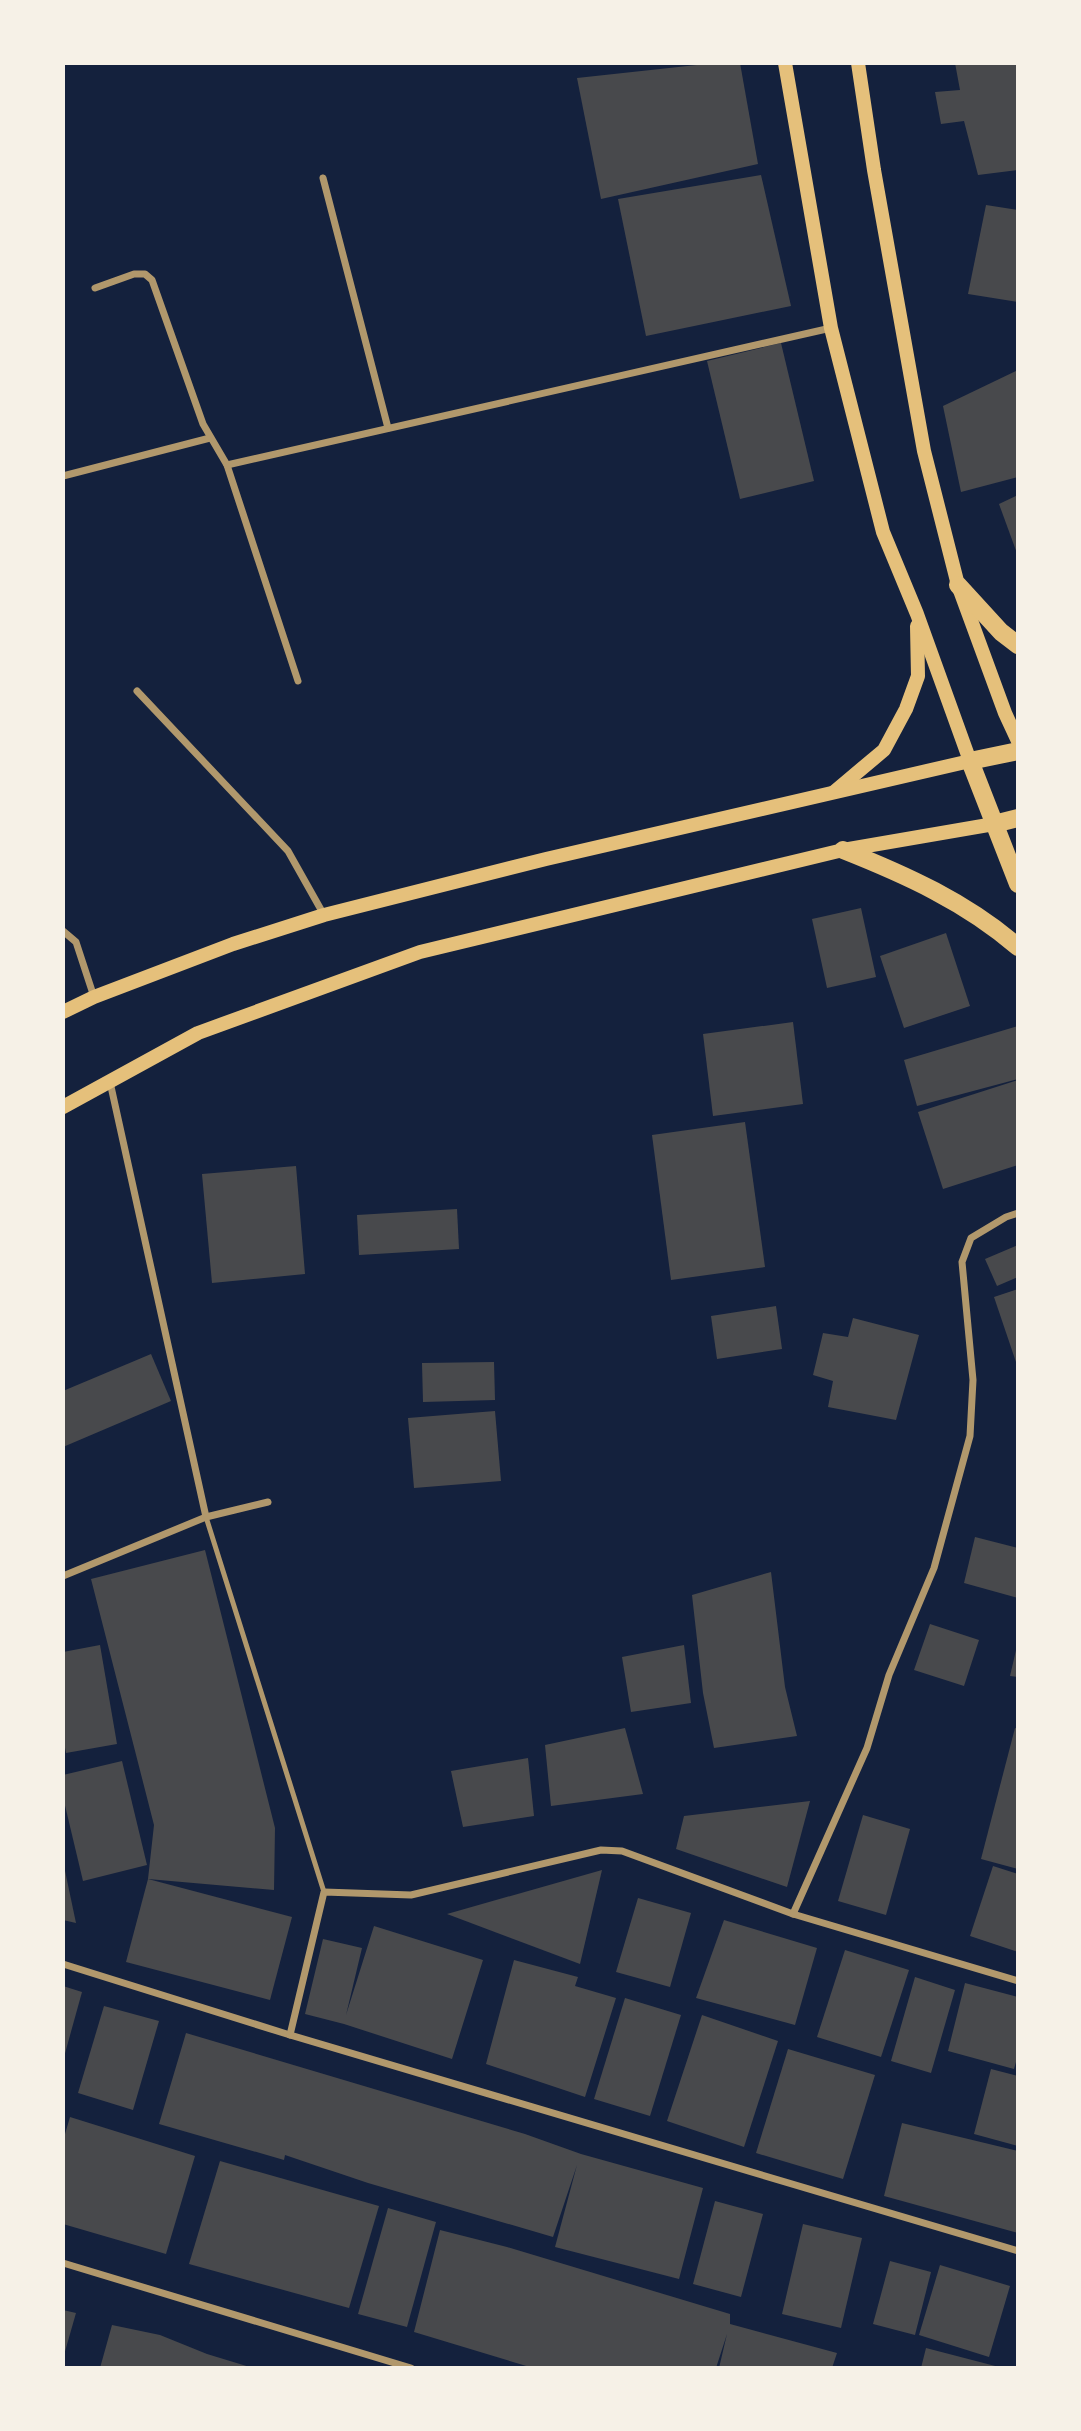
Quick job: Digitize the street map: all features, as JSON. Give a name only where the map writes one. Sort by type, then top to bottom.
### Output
[{"type":"main road","points":[[785,63],[831,328],[883,531],[917,614],[1018,884]]},
{"type":"main road","points":[[858,63],[874,170],[924,451],[958,585],[1018,741]]},
{"type":"main road","points":[[958,585],[1001,632],[1018,645]]},
{"type":"main road","points":[[832,794],[884,750],[906,709],[918,676],[917,614]]},
{"type":"main road","points":[[63,1012],[94,997],[233,944],[324,915],[546,859],[1018,751]]},
{"type":"main road","points":[[63,1107],[198,1033],[420,952],[843,850],[1018,818]]},
{"type":"main road","points":[[843,850],[902,874],[950,898],[1018,947]]},
{"type":"street","points":[[323,178],[388,428]]},
{"type":"street","points":[[95,288],[134,274],[145,274],[152,280],[203,424],[226,465],[298,681]]},
{"type":"street","points":[[226,465],[831,328]]},
{"type":"street","points":[[63,476],[210,438]]},
{"type":"street","points":[[137,691],[288,851],[324,915]]},
{"type":"street","points":[[63,931],[76,942],[94,997]]},
{"type":"street","points":[[110,1082],[206,1517]]},
{"type":"street","points":[[793,1914],[867,1748],[889,1675],[934,1568],[970,1436],[973,1380],[962,1262],[971,1238],[1006,1217],[1018,1213]]},
{"type":"street","points":[[63,1576],[206,1517],[268,1502]]},
{"type":"street","points":[[290,2035],[324,1892],[411,1895],[612,1849],[793,1914],[1018,1980]]},
{"type":"street","points":[[63,1964],[290,2035],[1018,2251]]},
{"type":"street","points":[[63,2263],[411,2368]]},
{"type":"lane","points":[[206,1517],[324,1892]]},
{"type":"building","points":[[715,63],[740,63],[758,164],[601,199],[577,78]]},
{"type":"building","points":[[955,63],[1018,63],[1018,170],[978,175],[964,121],[941,124],[935,92],[960,90]]},
{"type":"building","points":[[761,175],[791,306],[646,336],[618,199]]},
{"type":"building","points":[[986,205],[1018,210],[1018,302],[968,294]]},
{"type":"building","points":[[781,343],[814,481],[740,499],[707,361]]},
{"type":"building","points":[[1018,370],[1018,477],[961,492],[943,406]]},
{"type":"building","points":[[1018,495],[1018,556],[999,504]]},
{"type":"building","points":[[861,908],[876,977],[827,988],[812,919]]},
{"type":"building","points":[[946,933],[970,1006],[904,1028],[880,956]]},
{"type":"building","points":[[793,1022],[803,1104],[713,1116],[703,1034]]},
{"type":"building","points":[[1018,1026],[1018,1079],[917,1106],[904,1060]]},
{"type":"building","points":[[1018,1080],[1018,1165],[943,1189],[918,1112]]},
{"type":"building","points":[[745,1122],[765,1267],[671,1280],[652,1135]]},
{"type":"building","points":[[296,1166],[305,1274],[212,1283],[202,1174]]},
{"type":"building","points":[[457,1209],[459,1249],[359,1255],[357,1215]]},
{"type":"building","points":[[1018,1245],[1018,1277],[997,1286],[985,1259]]},
{"type":"building","points":[[1018,1289],[1018,1368],[994,1297]]},
{"type":"building","points":[[776,1306],[782,1349],[717,1359],[711,1316]]},
{"type":"building","points":[[853,1318],[919,1335],[896,1420],[828,1407],[833,1381],[813,1375],[823,1333],[848,1337]]},
{"type":"building","points":[[151,1354],[171,1401],[63,1447],[63,1391]]},
{"type":"building","points":[[494,1362],[495,1400],[423,1402],[422,1363]]},
{"type":"building","points":[[495,1411],[501,1481],[414,1488],[408,1418]]},
{"type":"building","points":[[975,1537],[1018,1548],[1018,1598],[964,1583]]},
{"type":"building","points":[[205,1550],[275,1828],[274,1890],[148,1879],[154,1825],[91,1579]]},
{"type":"building","points":[[771,1572],[785,1687],[797,1736],[714,1748],[703,1693],[692,1595]]},
{"type":"building","points":[[930,1624],[979,1640],[964,1686],[914,1670]]},
{"type":"building","points":[[100,1645],[117,1744],[66,1753],[63,1737],[63,1652]]},
{"type":"building","points":[[684,1645],[691,1703],[631,1712],[622,1657]]},
{"type":"building","points":[[1018,1647],[1018,1677],[1010,1676]]},
{"type":"building","points":[[625,1728],[643,1794],[551,1806],[545,1745]]},
{"type":"building","points":[[1015,1728],[1018,1729],[1018,1869],[981,1859]]},
{"type":"building","points":[[528,1758],[534,1816],[463,1827],[451,1771]]},
{"type":"building","points":[[122,1761],[147,1865],[83,1881],[63,1797],[63,1775]]},
{"type":"building","points":[[810,1801],[787,1887],[676,1849],[684,1816]]},
{"type":"building","points":[[863,1815],[910,1829],[886,1915],[838,1901]]},
{"type":"building","points":[[64,1866],[76,1923],[63,1920]]},
{"type":"building","points":[[993,1866],[1018,1874],[1018,1952],[970,1936]]},
{"type":"building","points":[[602,1870],[580,1964],[447,1914]]},
{"type":"building","points":[[148,1879],[292,1917],[270,2000],[126,1962]]},
{"type":"building","points":[[638,1898],[691,1913],[670,1987],[616,1972]]},
{"type":"building","points":[[724,1920],[817,1948],[795,2025],[696,1998]]},
{"type":"building","points":[[374,1926],[483,1960],[452,2059],[305,2014],[323,1939],[362,1948],[346,2015]]},
{"type":"building","points":[[845,1950],[909,1970],[881,2057],[817,2037]]},
{"type":"building","points":[[514,1960],[578,1977],[575,1986],[616,1998],[585,2097],[486,2064]]},
{"type":"building","points":[[915,1977],[955,1990],[931,2073],[891,2061]]},
{"type":"building","points":[[965,1983],[1018,1997],[1018,2055],[1014,2069],[948,2051]]},
{"type":"building","points":[[63,1986],[82,1992],[64,2057],[63,2057]]},
{"type":"building","points":[[625,1998],[681,2015],[650,2116],[594,2099]]},
{"type":"building","points":[[104,2006],[159,2021],[133,2110],[78,2093]]},
{"type":"building","points":[[702,2015],[778,2041],[744,2147],[667,2121]]},
{"type":"building","points":[[186,2033],[525,2134],[581,2154],[703,2188],[679,2279],[555,2247],[577,2165],[553,2237],[368,2183],[285,2155],[284,2160],[159,2124]]},
{"type":"building","points":[[788,2049],[875,2075],[843,2179],[756,2153]]},
{"type":"building","points":[[991,2069],[1018,2076],[1018,2146],[974,2134]]},
{"type":"building","points":[[70,2117],[195,2156],[166,2254],[63,2224],[63,2141]]},
{"type":"building","points":[[902,2123],[1018,2151],[1018,2233],[884,2196]]},
{"type":"building","points":[[220,2161],[379,2206],[349,2308],[189,2264]]},
{"type":"building","points":[[715,2201],[763,2214],[741,2297],[693,2284]]},
{"type":"building","points":[[388,2208],[436,2222],[407,2327],[358,2314]]},
{"type":"building","points":[[803,2224],[862,2238],[841,2328],[782,2314]]},
{"type":"building","points":[[440,2230],[507,2247],[730,2314],[730,2324],[837,2353],[832,2368],[719,2368],[727,2334],[716,2368],[533,2368],[414,2332]]},
{"type":"building","points":[[890,2261],[931,2272],[915,2335],[873,2324]]},
{"type":"building","points":[[940,2265],[1010,2286],[989,2357],[919,2335]]},
{"type":"building","points":[[63,2310],[76,2313],[64,2355],[63,2355]]},
{"type":"building","points":[[112,2325],[160,2335],[207,2354],[253,2368],[100,2368]]},
{"type":"building","points":[[926,2348],[999,2367],[999,2368],[921,2368]]}]
